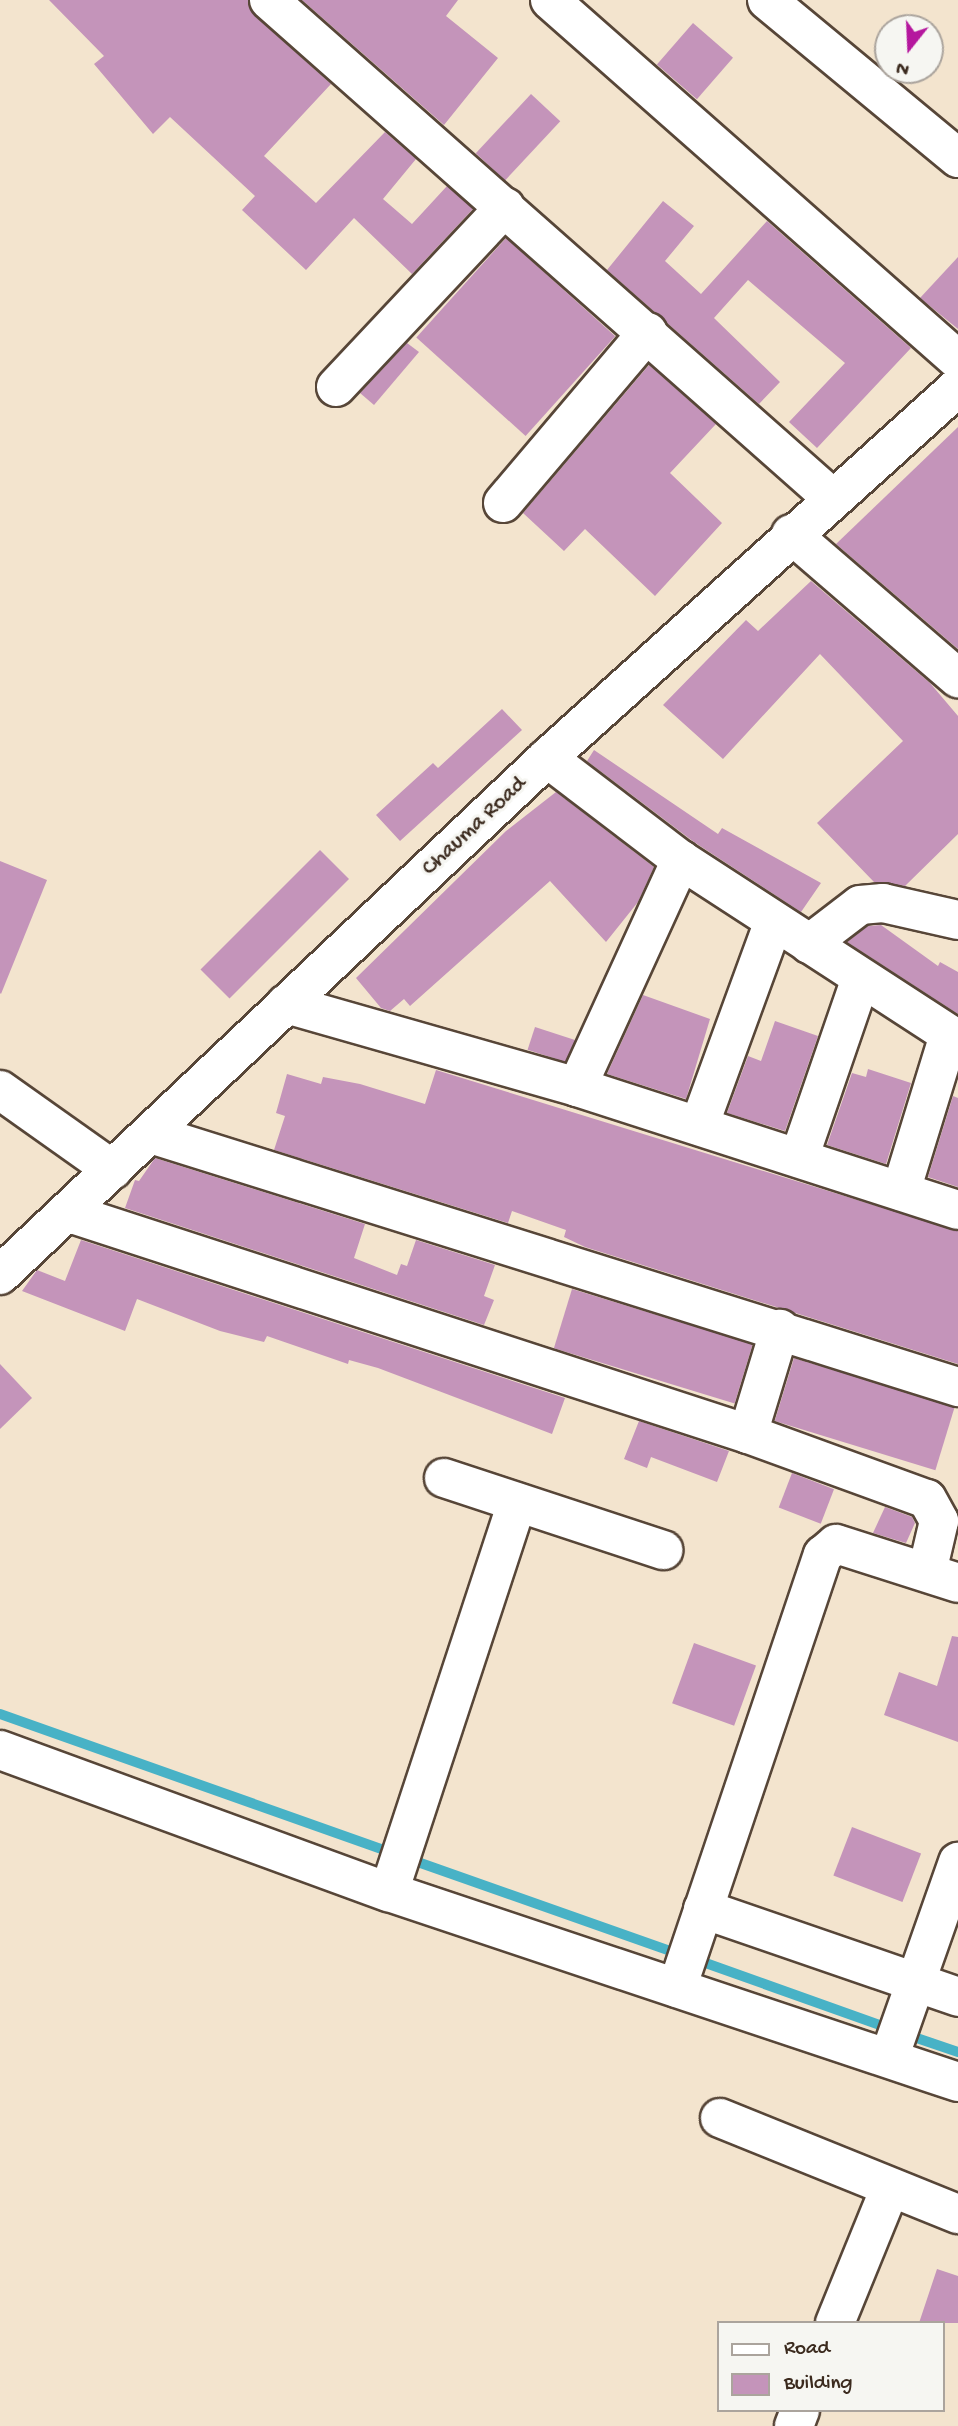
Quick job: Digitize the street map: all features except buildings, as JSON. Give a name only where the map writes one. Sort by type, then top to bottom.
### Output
[{"type":"street","points":[[269,0],[649,332],[832,498]]},
{"type":"street","points":[[550,0],[958,360]]},
{"type":"street","points":[[767,0],[958,158]]},
{"type":"street","points":[[335,387],[505,207]]},
{"type":"street","points":[[503,503],[649,332]]},
{"type":"street","name":"Chauma Road","points":[[0,1275],[69,1213],[547,758],[790,534],[958,387]]},
{"type":"street","points":[[790,534],[958,678]]},
{"type":"street","points":[[547,758],[681,860],[954,1037],[901,1191]]},
{"type":"street","points":[[577,1087],[681,860]]},
{"type":"street","points":[[809,944],[860,905],[883,903],[958,920]]},
{"type":"street","points":[[699,1126],[774,921]]},
{"type":"street","points":[[799,1158],[861,978]]},
{"type":"street","points":[[286,1004],[577,1087],[958,1210]]},
{"type":"street","points":[[0,1090],[113,1170]]},
{"type":"street","points":[[150,1134],[780,1329],[958,1387]]},
{"type":"street","points":[[69,1213],[748,1434],[927,1499],[939,1521],[942,1577],[836,1544],[823,1555],[677,1988]]},
{"type":"street","points":[[748,1434],[780,1329]]},
{"type":"street","points":[[444,1478],[663,1550]]},
{"type":"street","points":[[389,1892],[517,1502]]},
{"type":"street","points":[[0,1750],[389,1892],[958,2082]]},
{"type":"street","points":[[889,2058],[958,1862]]},
{"type":"street","points":[[704,1909],[958,1997]]},
{"type":"street","points":[[720,2118],[958,2214]]},
{"type":"street","points":[[836,2321],[890,2188]]},
{"type":"waterway","points":[[0,1714],[386,1851]]},
{"type":"waterway","points":[[412,1860],[671,1951]]},
{"type":"waterway","points":[[700,1961],[891,2029]]},
{"type":"waterway","points":[[905,2034],[958,2052]]}]
